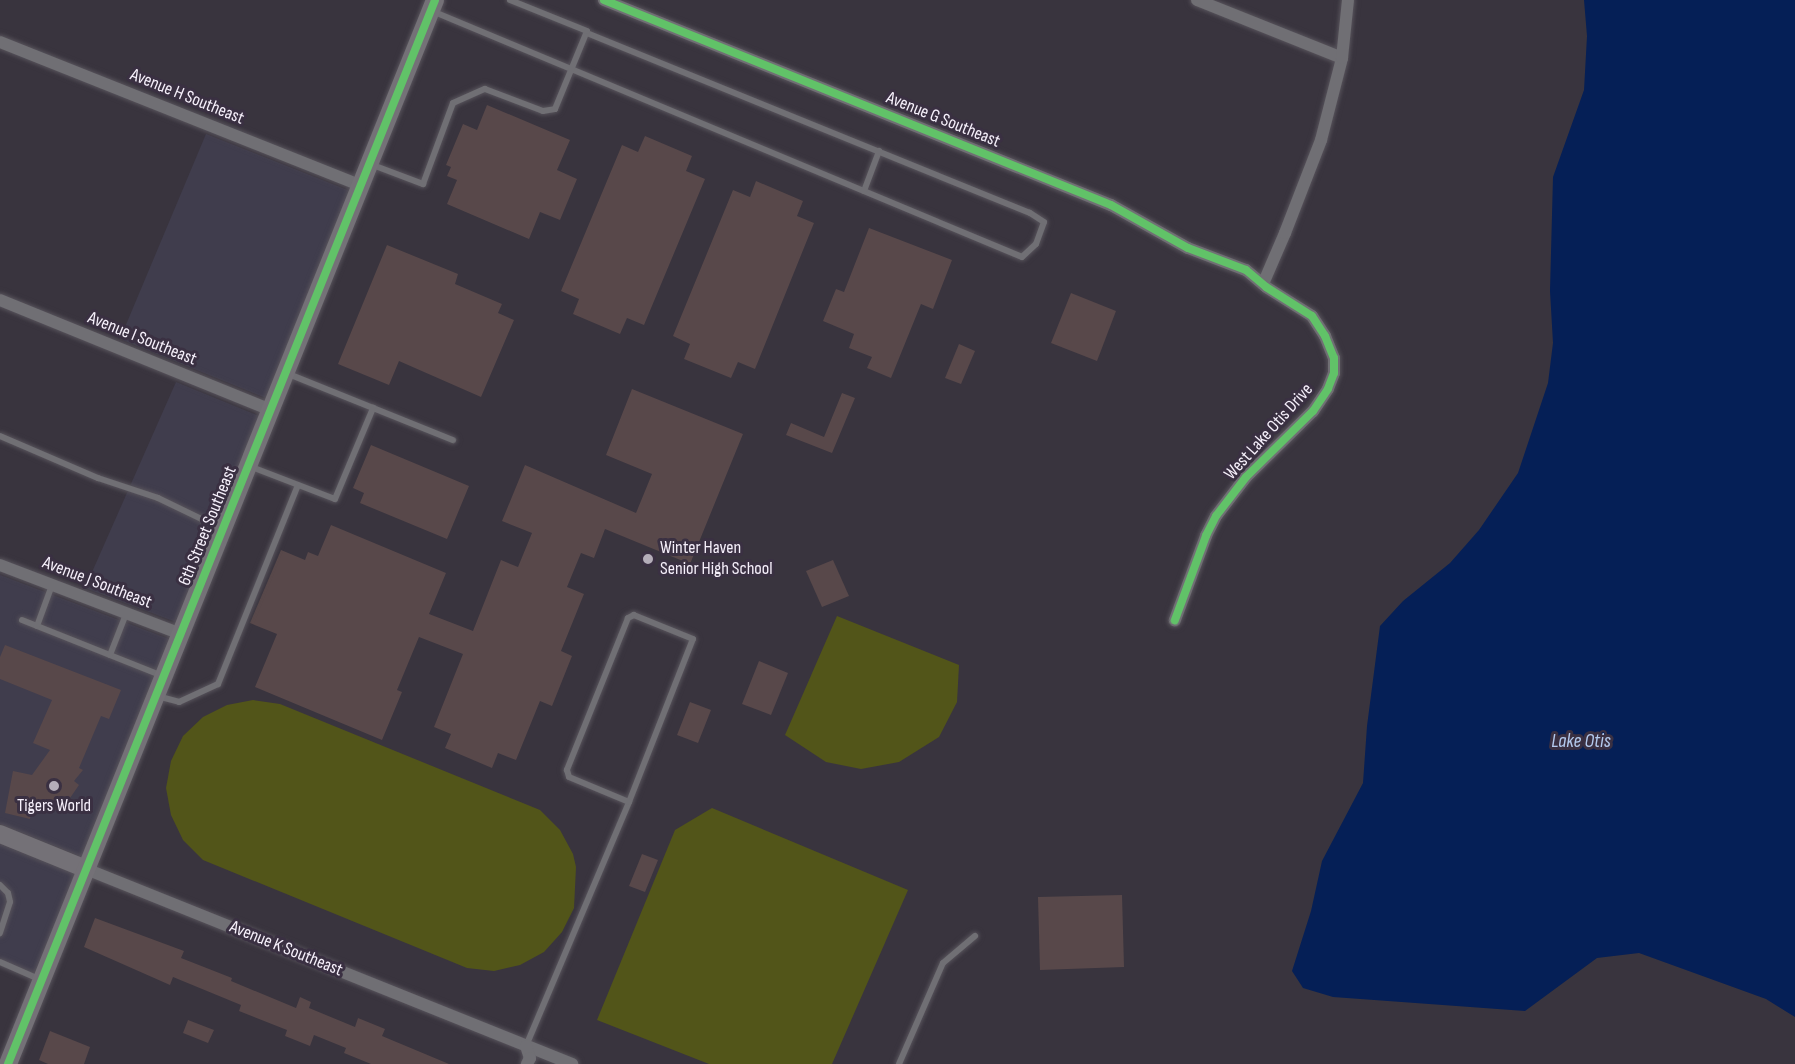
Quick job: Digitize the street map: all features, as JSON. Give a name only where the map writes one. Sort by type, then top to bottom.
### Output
[{"type":"street","name":"Avenue G Southeast","points":[[604,0],[1084,194],[1188,248],[1246,270],[1263,284]]},
{"type":"street","points":[[1197,0],[1342,58]]},
{"type":"street","points":[[1263,284],[1321,140],[1342,58],[1348,0]]},
{"type":"street","name":"6th Street Southeast","points":[[8,1064],[433,5]]},
{"type":"street","name":"Avenue H Southeast","points":[[0,42],[361,186]]},
{"type":"street","name":"West Lake Otis Drive","points":[[1175,620],[1206,536],[1216,516],[1246,477],[1313,411],[1328,389],[1334,374],[1334,358],[1325,336],[1312,315],[1263,284]]},
{"type":"street","name":"Avenue I Southeast","points":[[0,300],[271,410]]},
{"type":"street","name":"Avenue J Southeast","points":[[0,565],[181,634]]},
{"type":"street","name":"Avenue K Southeast","points":[[0,834],[572,1064]]},
{"type":"street","points":[[526,1046],[530,1058],[527,1064]]},
{"type":"lane","points":[[433,5],[572,68],[1022,258],[1036,244],[1044,222],[1030,213],[510,0]]},
{"type":"lane","points":[[370,164],[423,184],[453,103],[486,89],[551,112],[555,109],[586,33]]},
{"type":"lane","points":[[864,191],[879,152]]},
{"type":"lane","points":[[285,373],[453,440]]},
{"type":"lane","points":[[248,466],[335,500],[372,408]]},
{"type":"lane","points":[[0,436],[98,478],[158,498],[223,529]]},
{"type":"lane","points":[[156,696],[179,702],[218,684],[298,485]]},
{"type":"lane","points":[[37,626],[52,585]]},
{"type":"lane","points":[[110,655],[126,614]]},
{"type":"lane","points":[[526,1046],[630,802],[693,639],[634,615],[628,618],[567,770],[569,777],[630,802]]},
{"type":"lane","points":[[22,620],[164,677]]},
{"type":"lane","points":[[0,885],[8,893],[10,902],[0,933]]},
{"type":"lane","points":[[899,1064],[942,963],[975,936]]},
{"type":"lane","points":[[0,962],[41,980]]},
{"type":"shaded area","points":[[206,134],[350,191],[266,398],[120,339]]},
{"type":"shaded area","points":[[176,382],[259,416],[176,622],[85,588]]},
{"type":"shaded area","points":[[0,575],[169,639],[82,857],[0,824]]},
{"type":"shaded area","points":[[837,616],[959,665],[957,702],[939,737],[899,762],[861,769],[826,762],[785,735]]},
{"type":"shaded area","points":[[253,700],[280,704],[540,810],[560,830],[573,854],[576,867],[574,908],[562,932],[544,952],[520,965],[494,971],[467,968],[203,860],[183,840],[171,815],[166,788],[171,761],[183,736],[203,717],[227,705]]},
{"type":"shaded area","points":[[712,808],[908,890],[832,1064],[709,1064],[597,1020],[675,830]]},
{"type":"shaded area","points":[[0,844],[75,874],[34,977],[0,963]]},
{"type":"water","name":"Lake Otis","points":[[1584,0],[1795,0],[1795,1017],[1766,999],[1639,953],[1597,958],[1525,1011],[1333,997],[1303,988],[1292,971],[1311,911],[1322,861],[1363,783],[1367,726],[1380,626],[1403,601],[1450,563],[1479,530],[1518,473],[1548,383],[1553,343],[1550,291],[1553,177],[1584,90],[1587,36]]},
{"type":"building","points":[[487,105],[570,140],[557,170],[577,179],[560,220],[540,212],[529,239],[447,204],[457,180],[447,176],[451,167],[446,165],[463,124],[477,130]]},
{"type":"building","points":[[645,136],[692,156],[686,171],[705,179],[644,325],[627,318],[620,334],[573,314],[579,299],[561,291],[622,145],[638,152]]},
{"type":"building","points":[[756,181],[803,201],[797,216],[814,223],[755,369],[738,362],[731,378],[684,359],[690,344],[673,336],[733,190],[750,197]]},
{"type":"building","points":[[869,228],[952,260],[933,309],[921,304],[891,378],[867,368],[872,357],[849,348],[854,334],[823,321],[836,289],[844,292]]},
{"type":"building","points":[[387,245],[458,274],[455,284],[502,304],[498,313],[514,320],[481,397],[399,361],[389,385],[338,364]]},
{"type":"building","points":[[1071,293],[1116,311],[1097,361],[1051,343]]},
{"type":"building","points":[[959,344],[975,351],[961,384],[945,378]]},
{"type":"building","points":[[632,389],[743,434],[690,564],[605,529],[594,558],[581,553],[567,587],[584,594],[561,651],[572,656],[552,706],[540,701],[516,760],[498,753],[492,768],[445,748],[451,734],[434,727],[463,654],[419,637],[397,690],[402,692],[382,740],[255,687],[277,634],[250,623],[281,550],[305,560],[308,552],[318,556],[331,525],[446,573],[429,614],[473,631],[501,560],[518,567],[532,533],[502,521],[525,465],[636,513],[652,474],[606,455]]},
{"type":"building","points":[[842,393],[855,398],[832,453],[786,435],[791,423],[824,437]]},
{"type":"building","points":[[371,445],[469,486],[447,539],[360,503],[364,493],[353,488]]},
{"type":"building","points":[[833,560],[849,596],[822,607],[806,571]]},
{"type":"building","points":[[5,645],[121,690],[109,719],[101,716],[79,768],[83,770],[74,781],[79,785],[61,811],[32,806],[30,819],[5,813],[13,771],[32,775],[50,750],[33,743],[52,700],[0,679],[0,657]]},
{"type":"building","points":[[759,661],[788,673],[771,715],[742,704]]},
{"type":"building","points":[[690,702],[711,710],[698,743],[677,735]]},
{"type":"building","points":[[642,854],[658,860],[645,892],[629,886]]},
{"type":"building","points":[[1122,895],[1124,967],[1040,970],[1038,897]]},
{"type":"building","points":[[95,918],[184,951],[181,958],[232,978],[231,981],[296,1008],[300,997],[311,1002],[309,1008],[355,1027],[358,1018],[385,1029],[382,1036],[449,1064],[371,1064],[344,1053],[346,1048],[314,1035],[310,1046],[285,1036],[287,1030],[239,1011],[241,1005],[173,977],[170,985],[84,947]]},
{"type":"building","points":[[188,1020],[214,1030],[208,1043],[183,1033]]},
{"type":"building","points":[[50,1031],[90,1047],[84,1064],[48,1064],[39,1060]]},
{"type":"cycle path","points":[[8,1064],[435,0]]},
{"type":"cycle path","points":[[604,0],[1111,205],[1188,248],[1246,270],[1266,287],[1312,316],[1325,336],[1334,358],[1334,373],[1328,389],[1313,411],[1246,477],[1216,516],[1206,536],[1175,620]]},
{"type":"place","name":"Winter Haven Senior High School","points":[[648,559]]},
{"type":"place","name":"Tigers World","points":[[54,786]]}]
